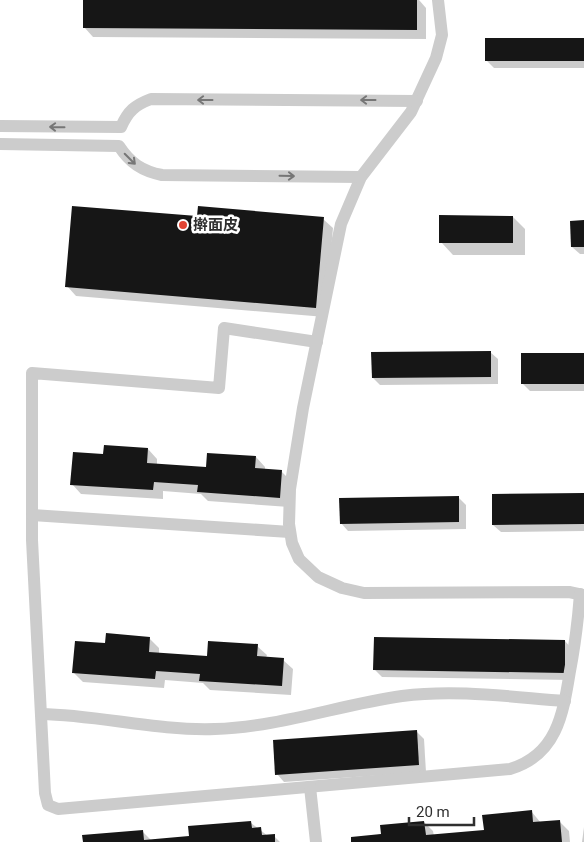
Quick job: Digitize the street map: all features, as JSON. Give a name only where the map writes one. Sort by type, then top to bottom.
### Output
[{"type":"lane","points":[[317,342],[224,328],[220,388],[32,373],[32,514],[45,793],[48,805],[58,809],[510,770],[525,765],[538,755],[558,728],[565,701],[582,594],[569,592],[364,593],[342,588],[318,576],[299,559],[292,543],[290,532],[290,489],[341,224],[361,177],[411,112],[436,58],[442,35],[438,0]]},
{"type":"lane","points":[[0,126],[121,127],[127,113],[137,104],[151,99],[417,101]]},
{"type":"lane","points":[[0,144],[119,146],[128,160],[140,168],[162,175],[361,177]]},
{"type":"lane","points":[[32,514],[290,532]]},
{"type":"lane","points":[[41,714],[76,714],[128,722],[215,729],[287,720],[362,704],[427,694],[443,693],[565,701]]},
{"type":"lane","points":[[310,787],[316,842]]},
{"type":"building","points":[[83,0],[417,0],[417,30],[83,28]]},
{"type":"building","points":[[485,38],[584,38],[584,61],[485,61]]},
{"type":"building","points":[[72,206],[197,216],[198,206],[324,217],[316,308],[65,287]]},
{"type":"building","points":[[439,215],[513,216],[513,243],[439,243]]},
{"type":"building","points":[[584,220],[584,247],[571,247],[570,221]]},
{"type":"building","points":[[491,351],[491,377],[372,378],[371,352]]},
{"type":"building","points":[[521,353],[584,353],[584,384],[521,384]]},
{"type":"building","points":[[104,445],[148,448],[147,463],[206,467],[207,453],[256,456],[255,468],[282,470],[280,498],[197,492],[198,485],[154,482],[153,490],[70,485],[73,452],[103,454]]},
{"type":"building","points":[[584,493],[584,524],[492,525],[492,494]]},
{"type":"building","points":[[459,496],[459,522],[340,524],[339,498]]},
{"type":"building","points":[[106,633],[150,637],[149,652],[207,656],[208,641],[258,644],[257,656],[284,658],[282,686],[199,681],[200,674],[156,671],[155,679],[72,673],[75,641],[105,643]]},
{"type":"building","points":[[374,637],[565,640],[565,673],[373,670]]},
{"type":"building","points":[[417,730],[419,765],[275,775],[273,740]]},
{"type":"building","points":[[532,810],[533,822],[560,820],[562,842],[351,842],[351,837],[381,834],[380,825],[424,821],[426,835],[484,830],[482,815]]},
{"type":"building","points":[[251,821],[252,828],[261,827],[262,835],[275,834],[275,842],[83,842],[82,835],[143,830],[144,840],[189,836],[188,826]]},
{"type":"place","name":"擀面皮","points":[[183,225]]}]
